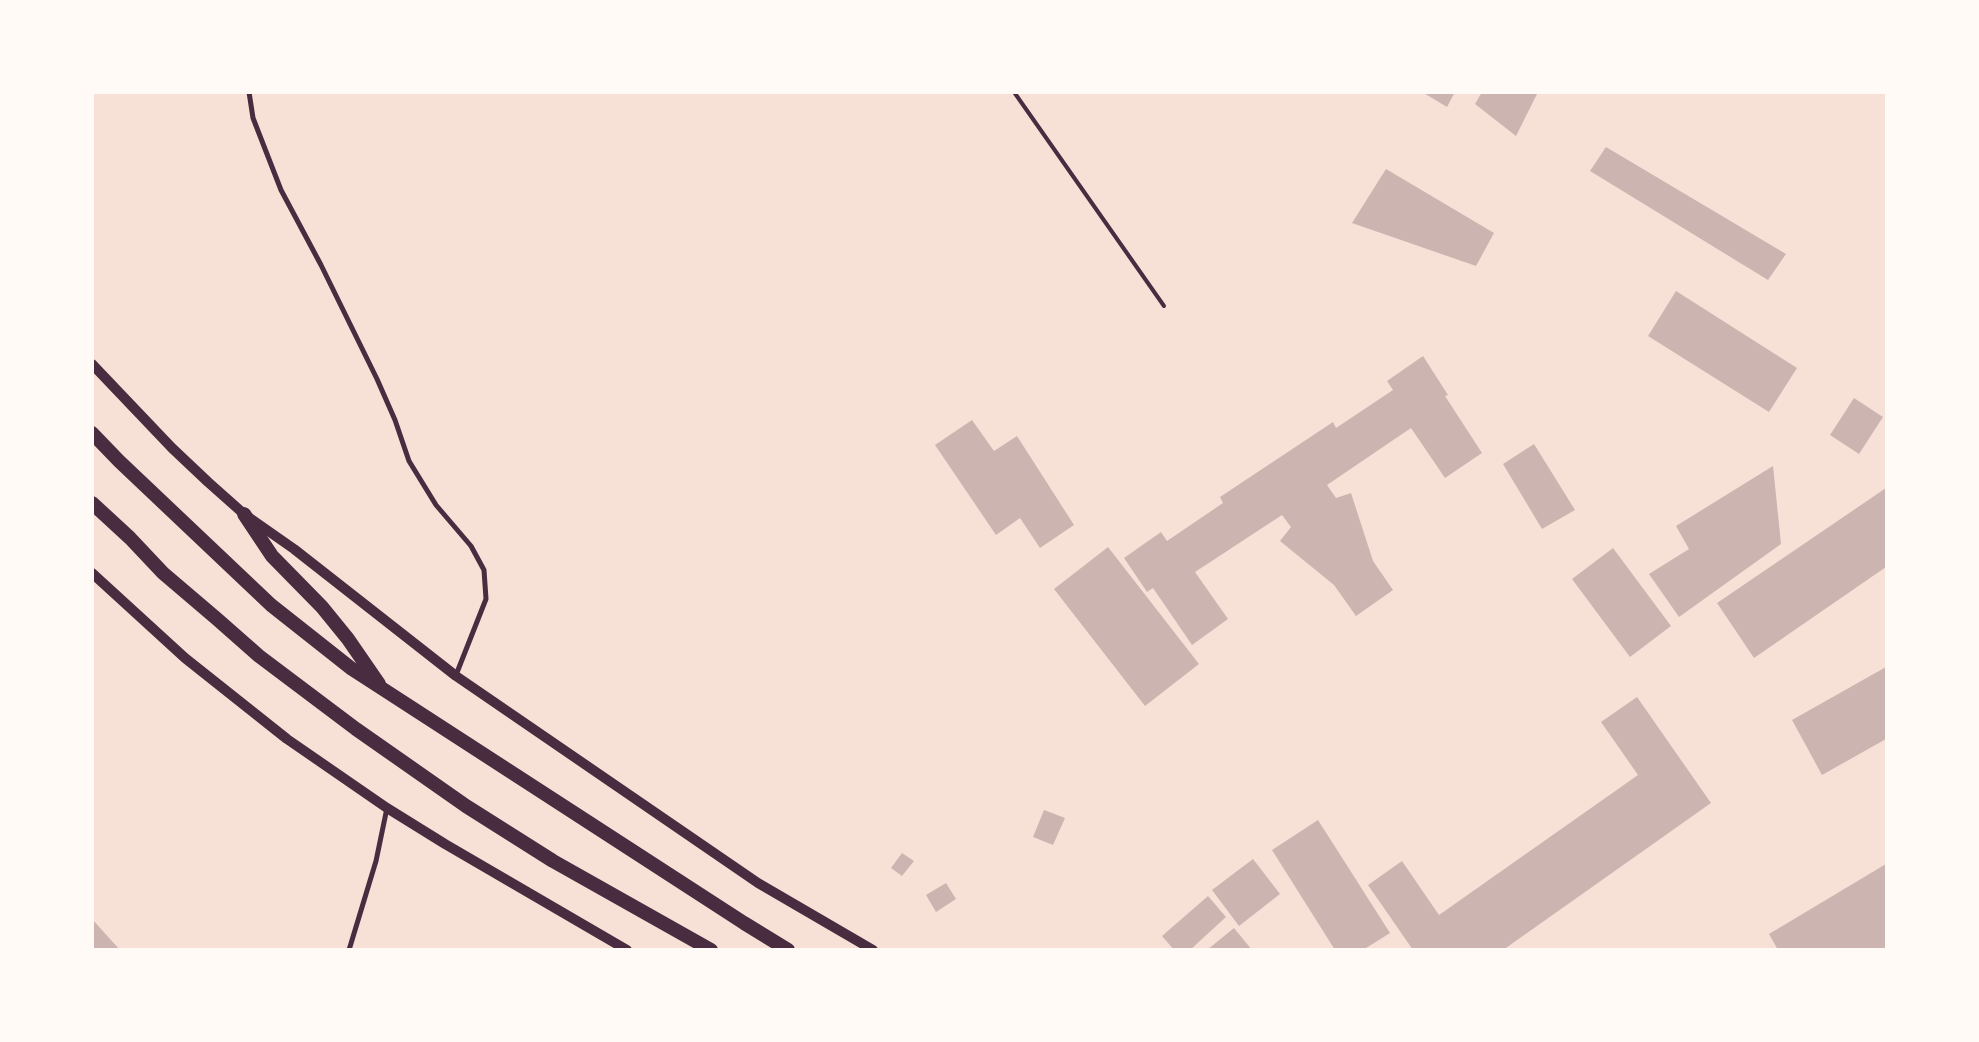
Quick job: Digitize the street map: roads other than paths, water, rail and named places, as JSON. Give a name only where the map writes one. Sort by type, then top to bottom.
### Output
[{"type":"highway","points":[[92,433],[271,605],[352,669],[788,950]]},
{"type":"highway","points":[[92,503],[130,538],[163,573],[224,626],[306,692],[356,729],[466,806],[529,846],[711,950]]},
{"type":"highway","points":[[244,514],[272,556],[322,607],[348,639],[382,689]]},
{"type":"main road","points":[[92,364],[172,448],[244,514],[294,549],[456,676],[758,883],[873,950]]},
{"type":"main road","points":[[94,578],[185,658],[279,733],[387,808],[453,849],[627,950]]},
{"type":"street","points":[[249,92],[253,118],[281,190],[377,379],[409,461],[436,505],[470,546],[484,570],[486,599],[456,676]]},
{"type":"street","points":[[349,950],[376,861],[387,808]]},
{"type":"lane","points":[[1014,92],[1164,306]]}]
